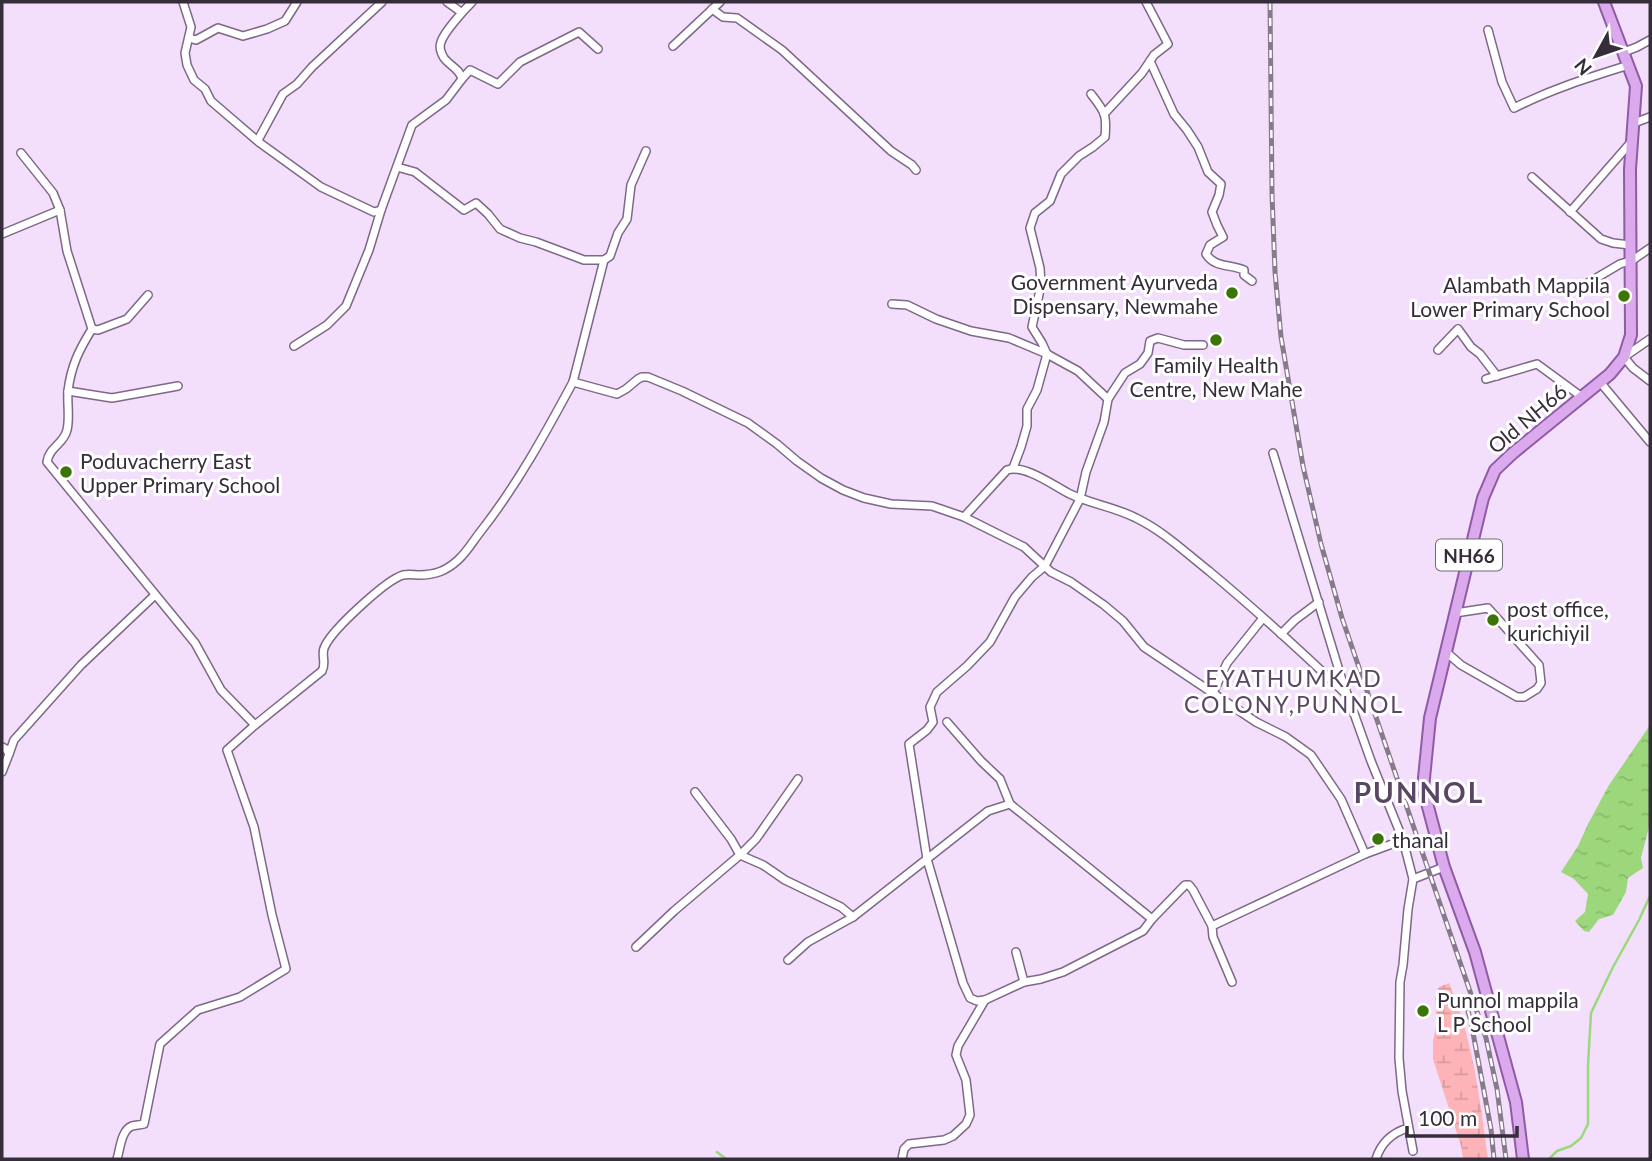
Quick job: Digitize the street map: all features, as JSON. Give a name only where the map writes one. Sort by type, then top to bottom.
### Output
[{"type":"main road","points":[[1604,2],[1636,86],[1630,169],[1631,335],[1624,357]]},
{"type":"main road","name":"Old NH66","points":[[1524,1159],[1516,1102],[1475,952],[1444,867],[1423,788],[1430,718],[1483,498],[1495,470],[1600,382],[1624,357]]},
{"type":"street","points":[[183,2],[191,27],[185,53],[187,65],[211,101],[257,140],[321,187],[374,212],[382,210]]},
{"type":"street","points":[[189,38],[196,40],[218,28],[243,36],[267,29],[285,21],[297,2]]},
{"type":"street","points":[[257,140],[284,94],[298,85],[312,67],[382,2]]},
{"type":"street","points":[[447,2],[461,12]]},
{"type":"street","points":[[462,79],[461,74],[445,60],[440,50],[441,41],[461,12],[472,2]]},
{"type":"street","points":[[673,46],[720,2]]},
{"type":"street","points":[[1104,114],[1142,73],[1154,55],[1168,44],[1146,2]]},
{"type":"street","points":[[712,9],[723,18],[737,18],[782,50],[891,151],[916,170]]},
{"type":"street","points":[[1488,30],[1502,82],[1514,108],[1563,85],[1629,65]]},
{"type":"street","points":[[294,346],[327,325],[346,306],[369,250],[412,125],[446,100],[470,70],[498,84],[520,62],[579,32],[598,49]]},
{"type":"street","points":[[1624,52],[1650,40]]},
{"type":"street","points":[[1150,61],[1174,114],[1198,147],[1208,172],[1221,184],[1212,212],[1223,237],[1210,245],[1206,254],[1216,264],[1244,270],[1244,275],[1252,281]]},
{"type":"street","points":[[1013,468],[1027,426],[1027,409],[1037,390],[1047,355],[1032,327],[1041,285],[1040,268],[1030,228],[1035,213],[1050,201],[1060,174],[1105,137],[1107,118],[1091,94]]},
{"type":"street","points":[[1634,123],[1650,117]]},
{"type":"street","points":[[1570,212],[1633,140]]},
{"type":"street","points":[[117,1159],[125,1131],[144,1124],[160,1044],[198,1010],[240,997],[286,969],[254,827],[228,750],[322,671],[325,664],[323,649],[341,624],[403,575],[433,575],[459,560],[508,495],[573,382],[604,261],[610,256],[626,219],[631,185],[646,150]]},
{"type":"street","points":[[21,153],[53,193],[60,210],[67,251],[92,329],[76,355],[68,391],[67,431],[63,439],[50,451],[47,462],[195,643],[221,690],[255,725]]},
{"type":"street","points":[[397,167],[415,172],[464,210],[477,203],[500,229],[584,261],[604,261]]},
{"type":"street","points":[[1532,177],[1601,239],[1630,245]]},
{"type":"street","points":[[2,234],[60,210]]},
{"type":"street","points":[[1581,287],[1620,264],[1630,262],[1650,248]]},
{"type":"street","points":[[92,329],[98,330],[127,319],[148,295]]},
{"type":"street","points":[[892,304],[907,305],[971,331],[1009,338],[1078,371],[1108,399]]},
{"type":"street","points":[[1438,350],[1458,329],[1497,376]]},
{"type":"street","points":[[1203,345],[1184,345],[1158,338],[1150,341],[1148,353],[1140,364],[1125,373],[1108,399],[1104,422],[1086,472],[1080,499],[1045,566],[1015,597],[990,642],[937,692],[930,707],[933,722],[909,744],[927,859],[963,983],[970,998],[985,1000],[1024,982],[1063,972],[1087,961],[1143,931],[1185,885],[1189,885],[1193,890],[1212,926],[1213,937],[1231,982]]},
{"type":"street","points":[[1650,339],[1624,357],[1650,381]]},
{"type":"street","points":[[1486,379],[1537,364],[1582,397]]},
{"type":"street","points":[[573,382],[617,394],[638,379],[648,377],[748,423],[821,478],[843,490],[891,504],[932,506],[964,517],[1024,547],[1051,572],[1104,605],[1123,621],[1144,647],[1256,722],[1286,737],[1311,755],[1341,799],[1365,854]]},
{"type":"street","points":[[1600,382],[1650,442]]},
{"type":"street","points":[[68,391],[113,398],[178,386]]},
{"type":"street","points":[[1273,453],[1348,696],[1403,840],[1413,879],[1399,1008],[1399,1058],[1413,1151]]},
{"type":"street","points":[[964,517],[1007,470],[1013,468],[1039,476],[1080,499],[1105,505],[1137,518],[1174,541],[1348,696]]},
{"type":"street","points":[[2,772],[15,740],[81,665],[155,595]]},
{"type":"street","points":[[1281,634],[1319,602]]},
{"type":"street","points":[[1445,651],[1461,665],[1517,697],[1524,697],[1541,683],[1539,665],[1488,608],[1455,613]]},
{"type":"street","points":[[1213,693],[1227,663],[1263,618]]},
{"type":"street","points":[[947,722],[1000,779],[1010,803],[1152,919]]},
{"type":"street","points":[[2,747],[9,754]]},
{"type":"street","points":[[636,947],[674,911],[724,871],[756,839],[798,779]]},
{"type":"street","points":[[695,792],[740,855],[841,907],[853,917]]},
{"type":"street","points":[[788,960],[808,942],[853,917],[988,811],[1010,803]]},
{"type":"street","points":[[1212,926],[1365,854],[1403,840]]},
{"type":"street","points":[[1413,879],[1444,867]]},
{"type":"street","points":[[1016,952],[1024,982]]},
{"type":"street","points":[[902,1159],[904,1149],[909,1144],[944,1140],[966,1124],[970,1115],[966,1080],[957,1055],[958,1046],[985,1000]]},
{"type":"street","points":[[1376,1159],[1379,1150],[1390,1136],[1408,1128]]},
{"type":"green space","points":[[1449,983],[1470,1047],[1488,1159],[1463,1159],[1433,1059],[1437,1021],[1435,998],[1439,987]]},
{"type":"water","points":[[1650,725],[1650,823],[1641,858],[1643,868],[1628,878],[1626,892],[1613,915],[1599,919],[1589,932],[1584,931],[1575,921],[1585,912],[1588,894],[1574,879],[1561,872],[1578,846],[1609,785]]},
{"type":"waterway","points":[[1549,1159],[1557,1151],[1571,1146],[1581,1138],[1588,1124],[1591,1013],[1650,896]]},
{"type":"waterway","points":[[717,1152],[726,1159]]},
{"type":"railway","points":[[1270,2],[1275,272],[1281,337],[1303,466],[1342,618],[1486,1038],[1497,1089],[1506,1159]]},
{"type":"railway","points":[[1468,1011],[1491,1129],[1494,1159]]},
{"type":"place","name":"Government Ayurveda Dispensary, Newmahe","points":[[1232,293]]},
{"type":"place","name":"Alambath Mappila Lower Primary School","points":[[1624,296]]},
{"type":"place","name":"Family Health Centre, New Mahe","points":[[1216,340]]},
{"type":"place","name":"Poduvacherry East Upper Primary School","points":[[66,472]]},
{"type":"place","name":"post office, kurichiyil","points":[[1493,620]]},
{"type":"place","name":"thanal","points":[[1378,839]]},
{"type":"place","name":"Punnol mappila L P School","points":[[1423,1011]]},
{"type":"district","name":"EYATHUMKAD COLONY,PUNNOL","points":[[1294,691]]},
{"type":"district","name":"PUNNOL","points":[[1419,792]]}]
